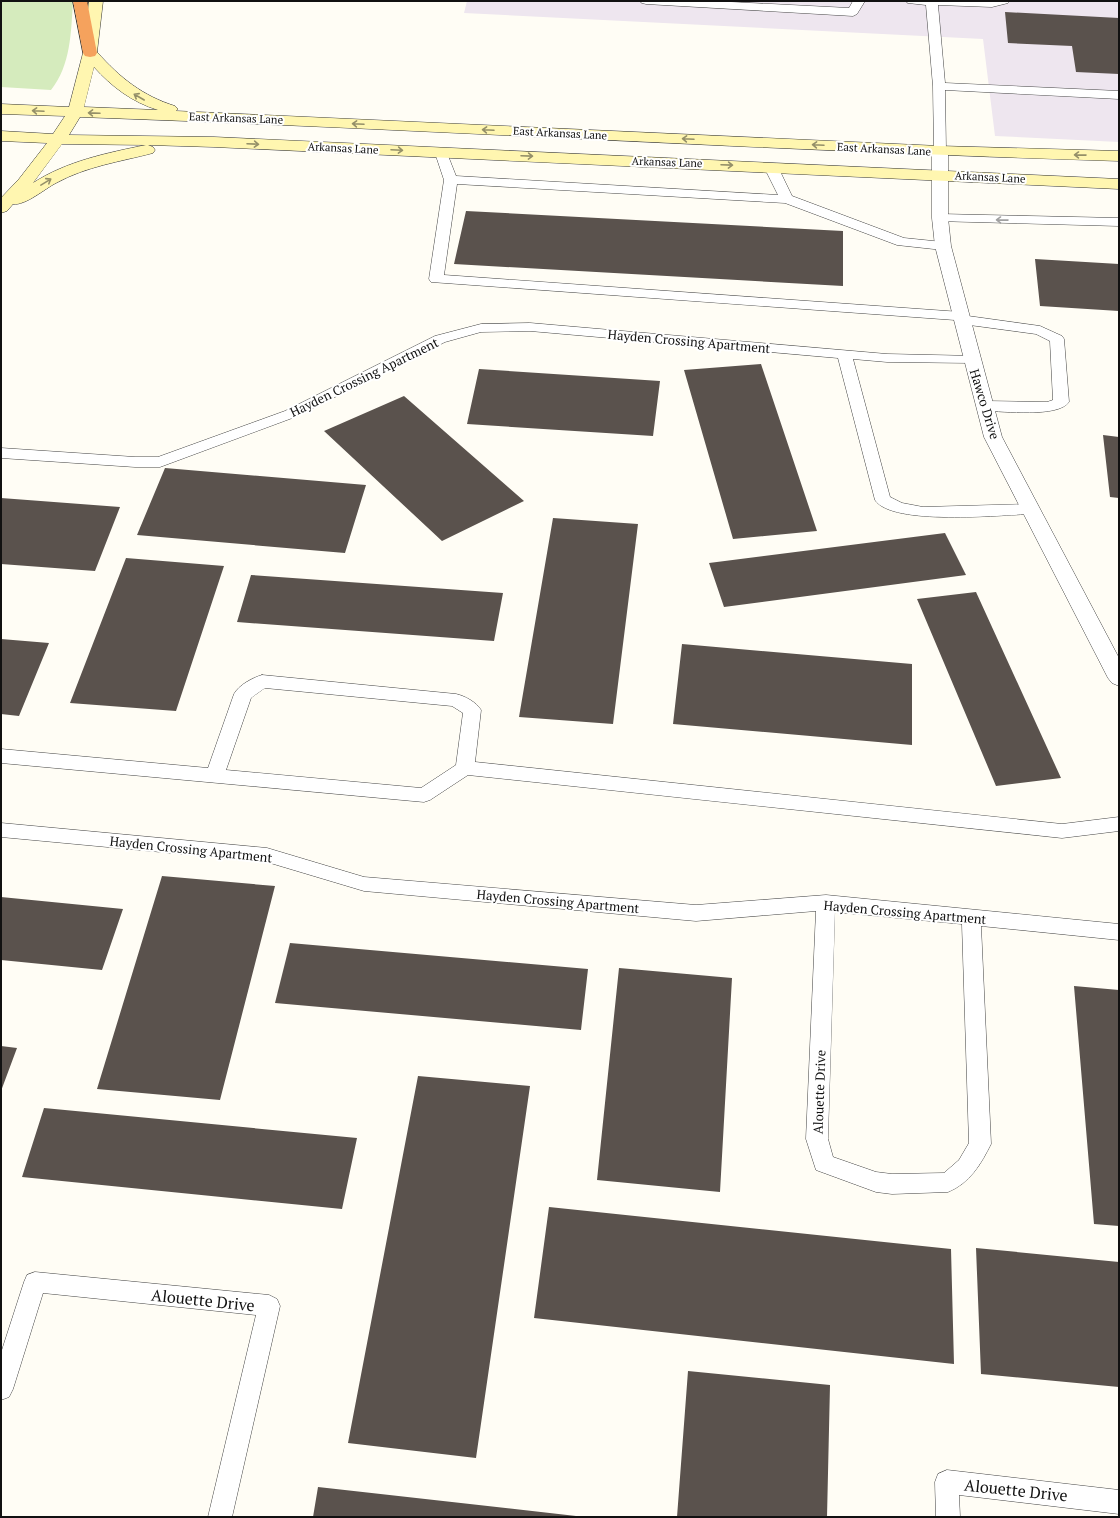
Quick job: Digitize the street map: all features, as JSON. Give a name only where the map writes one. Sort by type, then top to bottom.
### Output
[{"type":"highway","points":[[80,1],[90,52]]},
{"type":"main road","points":[[1,209],[58,139],[75,113],[90,52],[96,1]]},
{"type":"main road","points":[[90,52],[105,72],[119,85],[150,104],[175,110],[245,118]]},
{"type":"main road","name":"East Arkansas Lane","points":[[1,109],[75,113],[245,118],[940,151],[1119,156]]},
{"type":"main road","name":"East Arkansas Lane","points":[[1,136],[58,139],[214,142]]},
{"type":"main road","points":[[1,209],[56,176],[88,164],[120,155],[151,149],[214,142]]},
{"type":"main road","name":"Arkansas Lane","points":[[214,142],[1119,184]]},
{"type":"street","name":"Hawco Drive","points":[[940,151],[940,218],[943,246],[993,437],[1119,678]]},
{"type":"lane","points":[[646,1],[853,12],[859,1]]},
{"type":"lane","points":[[912,1],[992,3],[1004,1]]},
{"type":"lane","points":[[932,2],[939,86],[940,151]]},
{"type":"lane","points":[[939,86],[1119,96]]},
{"type":"lane","points":[[441,153],[451,180],[436,279],[962,318],[1040,330],[1057,339],[1061,402],[1049,407],[985,406]]},
{"type":"lane","points":[[771,167],[787,199]]},
{"type":"lane","points":[[451,180],[787,199],[902,242],[943,246]]},
{"type":"lane","points":[[940,218],[1119,222]]},
{"type":"lane","name":"Hayden Crossing Apartment","points":[[1,453],[135,462],[160,462],[290,414],[440,339],[481,328],[530,327],[887,358],[972,359]]},
{"type":"lane","points":[[844,354],[883,500],[898,508],[924,512],[1031,509]]},
{"type":"lane","points":[[215,775],[243,694],[262,681],[456,700],[472,710],[465,768]]},
{"type":"lane","points":[[1,756],[424,795],[465,768],[1062,830],[1119,824]]},
{"type":"lane","name":"Hayden Crossing Apartment","points":[[1,830],[267,855],[364,884],[696,912],[826,903],[1119,932]]},
{"type":"lane","name":"Alouette Drive","points":[[826,903],[817,1139],[824,1163],[876,1182],[892,1184],[948,1182],[966,1167],[980,1144],[971,917]]},
{"type":"lane","name":"Alouette Drive","points":[[1,1389],[35,1282],[269,1306],[220,1517]]},
{"type":"lane","name":"Alouette Drive","points":[[948,1517],[947,1482],[1119,1502]]},
{"type":"shaded area","points":[[467,1],[1119,1],[1119,142],[995,136],[983,39],[464,13]]},
{"type":"green space","points":[[1,1],[73,1],[69,48],[63,70],[51,90],[1,87]]},
{"type":"building","points":[[1005,12],[1119,18],[1119,74],[1076,72],[1072,46],[1008,43]]},
{"type":"building","points":[[466,211],[843,231],[843,286],[454,264]]},
{"type":"building","points":[[1035,259],[1119,264],[1119,311],[1040,306]]},
{"type":"building","points":[[761,364],[817,531],[733,539],[684,370]]},
{"type":"building","points":[[479,369],[660,381],[653,436],[467,424]]},
{"type":"building","points":[[404,396],[524,501],[442,541],[324,431]]},
{"type":"building","points":[[1103,435],[1119,437],[1119,498],[1110,497]]},
{"type":"building","points":[[165,468],[366,485],[345,553],[137,535]]},
{"type":"building","points":[[1,498],[120,507],[95,571],[1,564]]},
{"type":"building","points":[[553,518],[638,524],[613,724],[519,717]]},
{"type":"building","points":[[945,533],[966,575],[724,607],[709,563]]},
{"type":"building","points":[[126,558],[224,566],[176,711],[70,703]]},
{"type":"building","points":[[251,575],[503,593],[494,641],[237,622]]},
{"type":"building","points":[[976,592],[1061,778],[996,786],[917,599]]},
{"type":"building","points":[[1,639],[49,643],[19,716],[1,714]]},
{"type":"building","points":[[682,644],[912,664],[912,745],[673,724]]},
{"type":"building","points":[[162,876],[275,886],[220,1100],[97,1089]]},
{"type":"building","points":[[1,897],[123,909],[102,970],[1,960]]},
{"type":"building","points":[[290,943],[588,969],[581,1030],[275,1003]]},
{"type":"building","points":[[619,968],[732,978],[720,1192],[597,1180]]},
{"type":"building","points":[[1074,986],[1119,990],[1119,1226],[1094,1224]]},
{"type":"building","points":[[1,1046],[17,1048],[1,1091]]},
{"type":"building","points":[[418,1076],[530,1086],[476,1458],[348,1443]]},
{"type":"building","points":[[44,1108],[357,1138],[342,1209],[22,1177]]},
{"type":"building","points":[[549,1207],[951,1249],[954,1364],[534,1318]]},
{"type":"building","points":[[976,1248],[1119,1262],[1119,1387],[981,1374]]},
{"type":"building","points":[[688,1371],[830,1385],[827,1517],[677,1517]]},
{"type":"building","points":[[318,1487],[576,1516],[576,1517],[313,1517]]}]
